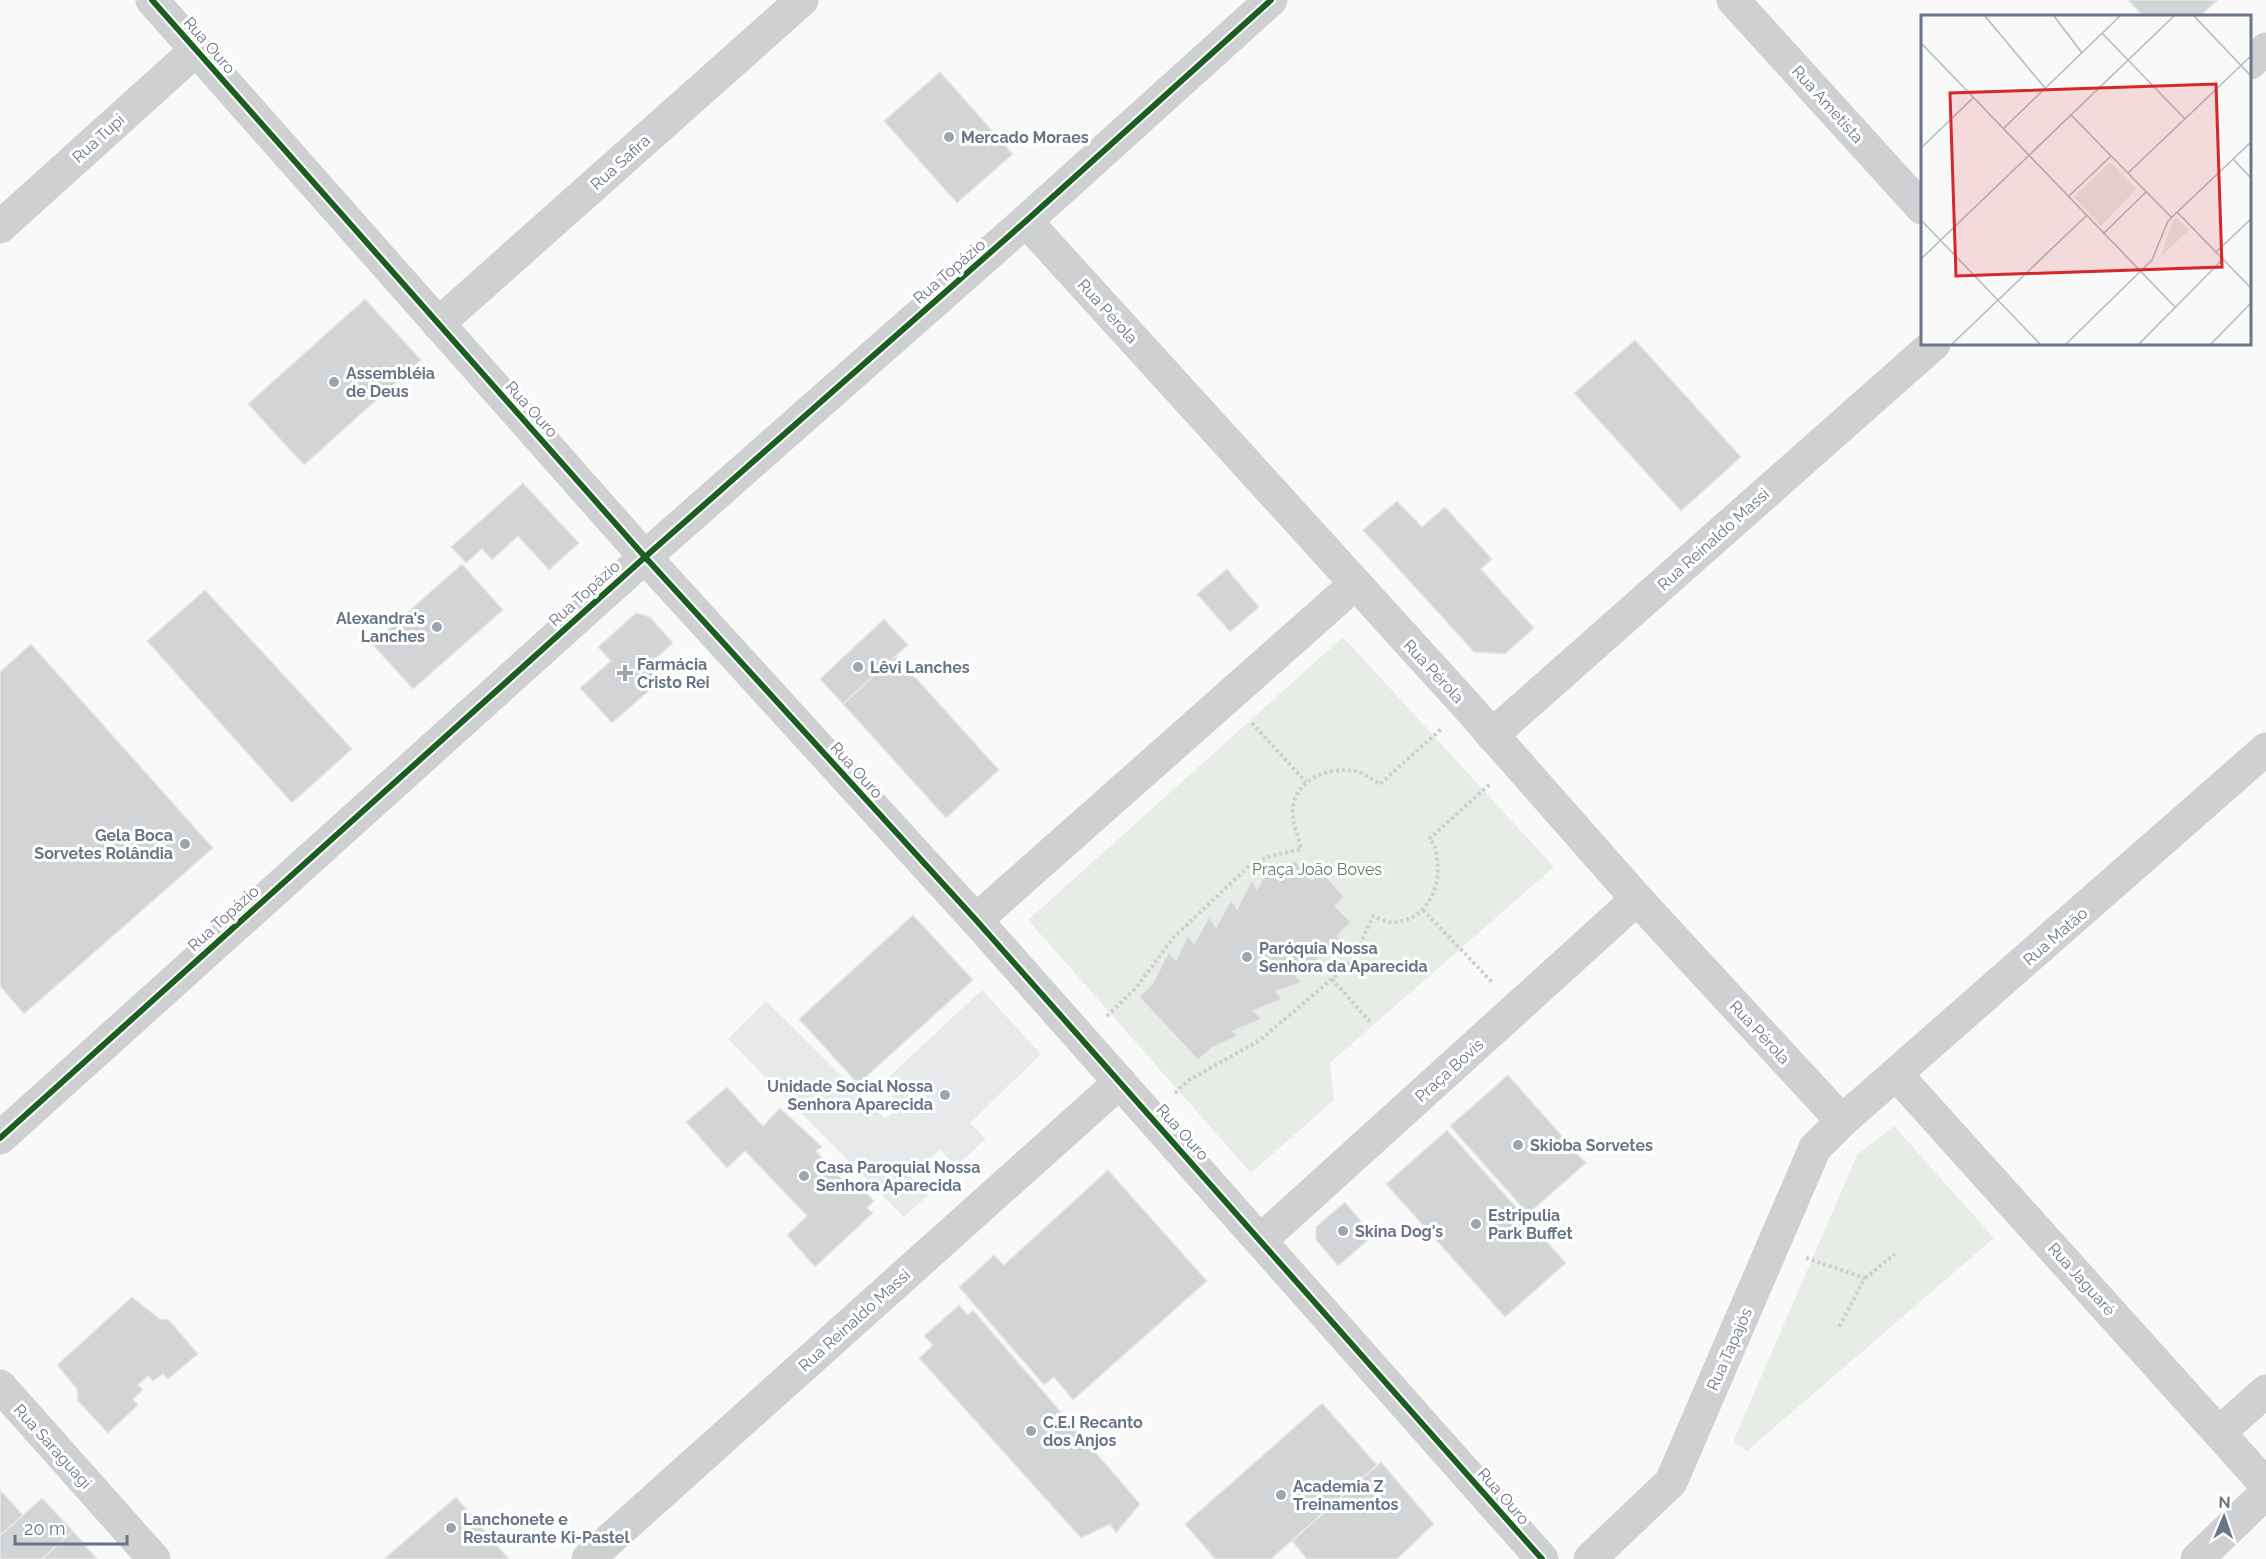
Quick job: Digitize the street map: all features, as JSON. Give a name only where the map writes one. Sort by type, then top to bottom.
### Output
[{"type":"street","name":"Rua Ouro","points":[[152,0],[645,557],[1150,1114],[1542,1559]]},
{"type":"street","name":"Rua Safira","points":[[438,324],[802,0]]},
{"type":"street","name":"Rua Topázio","points":[[0,1138],[645,557],[1026,221],[1271,0]]},
{"type":"street","name":"Rua Ametista","points":[[1733,0],[1921,206]]},
{"type":"street","points":[[2251,62],[2266,49]]},
{"type":"street","name":"Rua Tupi","points":[[0,227],[196,50]]},
{"type":"street","name":"Rua Pérola","points":[[1026,221],[1354,585],[1467,706],[1637,899],[1842,1121]]},
{"type":"street","name":"Rua Reinaldo Massi","points":[[1491,735],[1933,345]]},
{"type":"street","points":[[976,920],[1354,585]]},
{"type":"street","name":"Rua Matão","points":[[1842,1121],[2266,749]]},
{"type":"street","name":"Praça Bovis","points":[[1261,1240],[1637,899]]},
{"type":"street","name":"Rua Jaguaré","points":[[1897,1075],[2266,1485]]},
{"type":"street","name":"Rua Reinaldo Massi","points":[[588,1559],[1120,1082]]},
{"type":"street","name":"Rua Tapajós","points":[[1590,1559],[1671,1482],[1815,1148],[1842,1121]]},
{"type":"street","name":"Rua Saraguagi","points":[[0,1386],[154,1559]]},
{"type":"street","points":[[2220,1432],[2266,1391]]},
{"type":"street","points":[[2197,1559],[2266,1493]]},
{"type":"path","points":[[1229,696],[1306,782]]},
{"type":"path","points":[[1083,1040],[1136,988],[1174,938],[1251,864],[1271,856],[1301,849],[1293,816],[1294,804],[1306,782],[1316,776],[1338,770],[1358,771],[1380,784],[1467,706]]},
{"type":"path","points":[[1150,1114],[1189,1080],[1260,1040],[1332,979],[1354,958],[1373,916],[1391,922],[1423,910],[1437,889],[1439,868],[1435,845],[1429,839],[1516,762]]},
{"type":"path","points":[[1423,910],[1518,1008]]},
{"type":"path","points":[[1332,979],[1371,1023]]},
{"type":"path","points":[[1773,1247],[1865,1278]]},
{"type":"path","points":[[1838,1329],[1865,1278],[1895,1254]]},
{"type":"shaded area","name":"Unidade Social Nossa Senhora Aparecida","points":[[982,990],[1041,1054],[970,1123],[986,1139],[956,1166],[940,1150],[911,1177],[928,1195],[904,1217],[728,1039],[766,1001],[885,1119],[901,1106],[881,1084]]},
{"type":"green space","name":"Praça João Boves","points":[[1343,637],[1554,867],[1330,1063],[1334,1100],[1251,1173],[1028,920]]},
{"type":"green space","points":[[1894,1126],[1994,1238],[1747,1451],[1733,1442],[1857,1155]]},
{"type":"building","points":[[2128,0],[2218,0],[2201,15],[2142,15]]},
{"type":"building","name":"Mercado Moraes","points":[[940,72],[1013,154],[957,203],[884,121]]},
{"type":"building","name":"Assembléia de Deus","points":[[365,299],[421,360],[304,465],[248,404]]},
{"type":"building","points":[[1635,340],[1741,457],[1681,511],[1574,393]]},
{"type":"building","points":[[523,483],[579,543],[549,570],[518,536],[492,560],[482,549],[466,563],[451,547]]},
{"type":"building","points":[[1397,501],[1422,527],[1445,507],[1492,559],[1481,569],[1534,628],[1505,654],[1474,652],[1363,530]]},
{"type":"building","name":"Alexandra's Lanches","points":[[462,564],[503,610],[413,689],[372,644]]},
{"type":"building","points":[[1227,569],[1259,607],[1230,632],[1197,594]]},
{"type":"building","points":[[205,590],[352,749],[292,803],[147,641]]},
{"type":"building","name":"Farmácia Cristo Rei","points":[[636,613],[650,617],[673,643],[647,666],[660,681],[612,723],[580,688],[611,661],[598,647]]},
{"type":"building","name":"Lêvi Lanches","points":[[884,619],[908,645],[843,704],[820,679]]},
{"type":"building","points":[[31,644],[213,848],[24,1014],[0,986],[0,672]]},
{"type":"building","points":[[896,656],[999,770],[946,818],[843,704]]},
{"type":"building","name":"Paróquia Nossa Senhora da Aparecida","points":[[1295,860],[1312,880],[1322,871],[1344,897],[1335,906],[1351,922],[1337,936],[1345,945],[1315,955],[1322,964],[1295,975],[1302,982],[1276,991],[1282,999],[1253,1011],[1262,1019],[1233,1031],[1238,1036],[1212,1048],[1198,1060],[1139,997],[1153,983],[1168,953],[1176,960],[1188,935],[1194,944],[1209,917],[1216,927],[1231,900],[1237,909],[1252,880],[1257,890],[1271,861],[1279,871]]},
{"type":"building","points":[[913,915],[973,980],[858,1084],[799,1019]]},
{"type":"building","name":"Skioba Sorvetes","points":[[1508,1075],[1586,1163],[1528,1214],[1450,1126]]},
{"type":"building","name":"Casa Paroquial Nossa Senhora Aparecida","points":[[727,1087],[763,1126],[780,1108],[822,1147],[816,1151],[853,1191],[859,1185],[874,1201],[867,1208],[873,1213],[815,1267],[787,1235],[807,1216],[745,1151],[727,1168],[686,1122]]},
{"type":"building","name":"Estripulia Park Buffet","points":[[1447,1130],[1566,1263],[1505,1317],[1386,1184]]},
{"type":"building","points":[[1108,1170],[1207,1281],[1073,1400],[1054,1377],[1044,1385],[959,1287],[994,1255],[1004,1265]]},
{"type":"building","name":"Skina Dog's","points":[[1345,1202],[1373,1236],[1338,1266],[1316,1240],[1316,1227]]},
{"type":"building","points":[[132,1297],[160,1319],[169,1320],[198,1354],[168,1379],[163,1374],[153,1381],[148,1376],[138,1385],[143,1390],[133,1399],[138,1405],[108,1433],[78,1401],[77,1389],[57,1365]]},
{"type":"building","name":"C.E.I Recanto dos Anjos","points":[[959,1305],[968,1315],[973,1310],[1140,1504],[1116,1533],[1110,1524],[1081,1538],[919,1358],[933,1345],[924,1336]]},
{"type":"building","name":"Academia Z Treinamentos","points":[[1322,1403],[1377,1465],[1271,1559],[1215,1559],[1185,1524]]},
{"type":"building","points":[[1381,1462],[1434,1524],[1397,1559],[1307,1559],[1292,1541]]},
{"type":"building","points":[[0,1490],[23,1515],[0,1536]]},
{"type":"building","name":"Lanchonete e Restaurante Ki-Pastel","points":[[456,1497],[509,1559],[385,1558]]},
{"type":"building","points":[[42,1498],[73,1531],[42,1559],[0,1559],[0,1536]]},
{"type":"building","points":[[73,1531],[97,1559],[42,1559]]},
{"type":"cycle path","points":[[152,0],[645,557],[976,920],[1542,1559]]},
{"type":"cycle path","points":[[0,1138],[645,557],[1026,221],[1271,0]]},
{"type":"place","name":"Mercado Moraes","points":[[949,137]]},
{"type":"place","name":"Assembléia de Deus","points":[[334,382]]},
{"type":"place","name":"Alexandra's Lanches","points":[[437,627]]},
{"type":"place","name":"Lêvi Lanches","points":[[858,667]]},
{"type":"place","name":"Farmácia Cristo Rei","points":[[625,673]]},
{"type":"place","name":"Gela Boca Sorvetes Rolândia","points":[[185,844]]},
{"type":"place","name":"Paróquia Nossa Senhora da Aparecida","points":[[1247,957]]},
{"type":"place","name":"Unidade Social Nossa Senhora Aparecida","points":[[945,1095]]},
{"type":"place","name":"Skioba Sorvetes","points":[[1518,1145]]},
{"type":"place","name":"Casa Paroquial Nossa Senhora Aparecida","points":[[804,1176]]},
{"type":"place","name":"Estripulia Park Buffet","points":[[1476,1224]]},
{"type":"place","name":"Skina Dog's","points":[[1343,1231]]},
{"type":"place","name":"C.E.I Recanto dos Anjos","points":[[1031,1431]]},
{"type":"place","name":"Academia Z Treinamentos","points":[[1281,1495]]},
{"type":"place","name":"Lanchonete e Restaurante Ki-Pastel","points":[[451,1528]]}]
